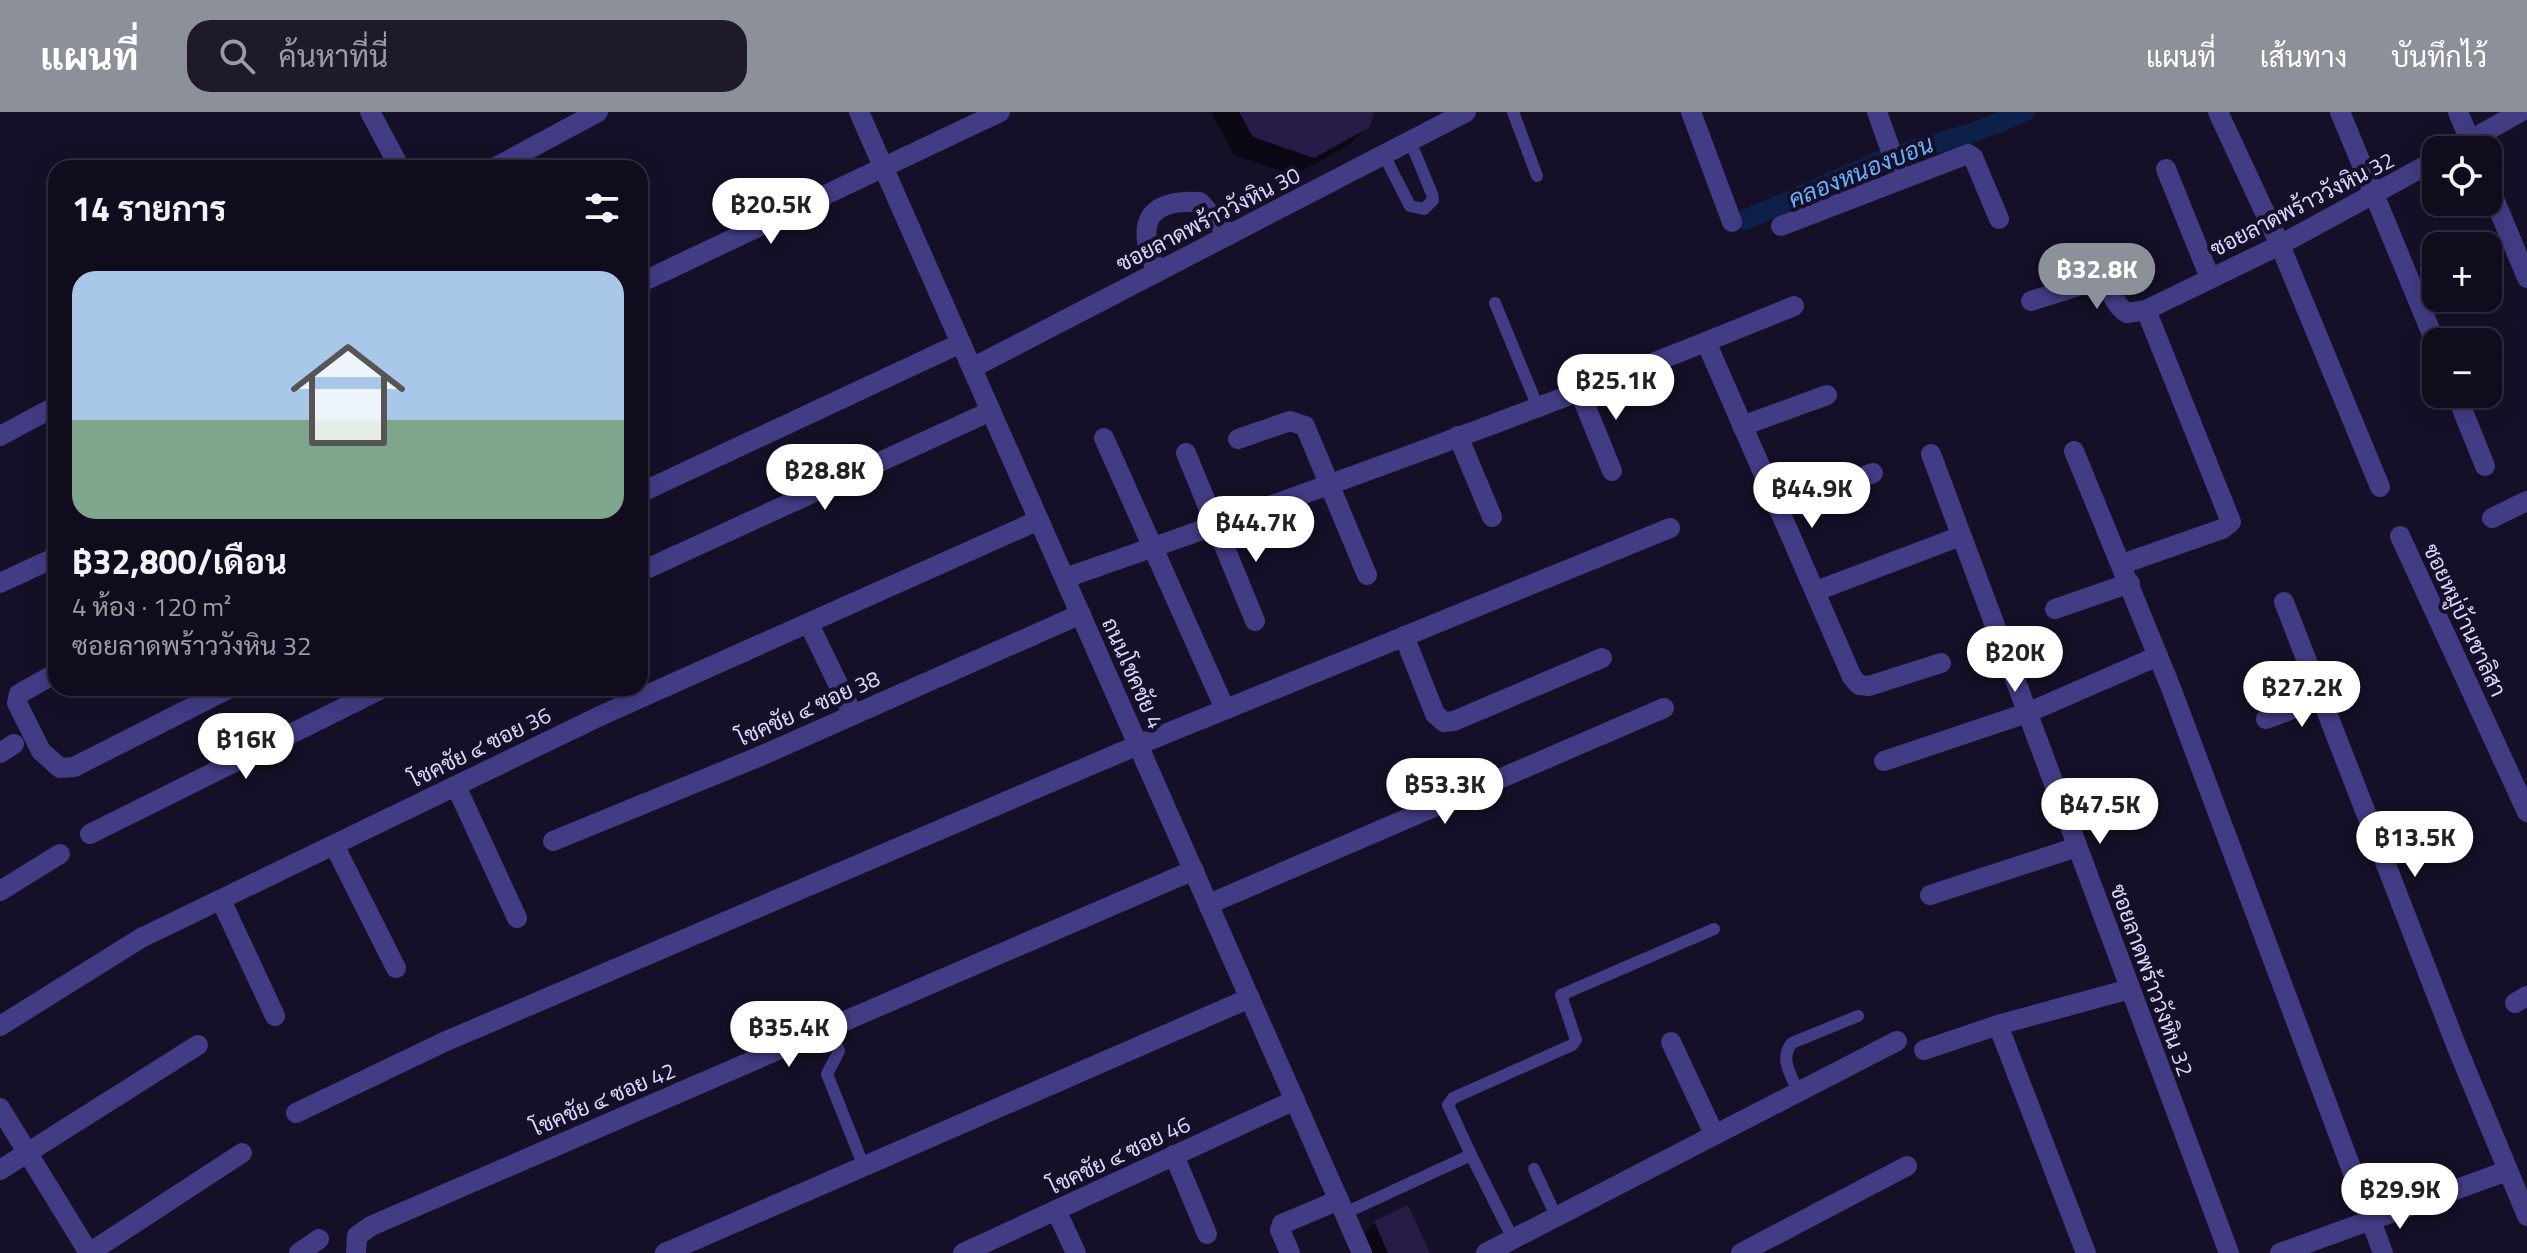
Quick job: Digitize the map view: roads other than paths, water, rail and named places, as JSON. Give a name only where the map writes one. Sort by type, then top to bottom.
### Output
[{"type":"street","points":[[370,112],[396,160]]},
{"type":"street","points":[[509,160],[598,112]]},
{"type":"street","name":"ถนนโชคชัย 4","points":[[859,112],[1362,1253]]},
{"type":"street","points":[[648,279],[1000,112]]},
{"type":"street","name":"ซอยลาดพร้าววังหิน 30","points":[[972,368],[1466,112]]},
{"type":"street","points":[[1691,112],[1732,222]]},
{"type":"street","points":[[1877,112],[1895,162]]},
{"type":"street","points":[[2218,112],[2280,245],[2380,487]]},
{"type":"street","points":[[2340,112],[2377,194],[2430,328]]},
{"type":"street","points":[[2458,112],[2463,136]]},
{"type":"street","points":[[2482,136],[2520,112]]},
{"type":"street","points":[[1781,226],[1895,162],[1968,154],[1973,157],[1999,219]]},
{"type":"street","name":"ซอยลาดพร้าววังหิน 32","points":[[2146,310],[2280,245],[2422,168]]},
{"type":"street","points":[[2166,169],[2210,278]]},
{"type":"street","points":[[1157,272],[1145,245],[1143,232],[1150,217],[1170,204],[1200,202],[1229,235]]},
{"type":"street","points":[[2501,216],[2527,278]]},
{"type":"street","points":[[2031,301],[2097,280],[2107,285],[2127,313],[2146,310],[2231,522],[2055,609]]},
{"type":"street","points":[[1065,578],[1331,485],[1537,405],[1707,344],[1794,306]]},
{"type":"street","points":[[648,489],[961,343]]},
{"type":"street","points":[[1707,344],[1852,677],[1859,685],[1869,686],[1941,663]]},
{"type":"street","points":[[1579,390],[1612,471]]},
{"type":"street","points":[[1742,426],[1827,395]]},
{"type":"street","points":[[2462,408],[2485,466]]},
{"type":"street","points":[[0,436],[48,410]]},
{"type":"street","points":[[648,568],[991,411]]},
{"type":"street","points":[[1238,439],[1297,421],[1305,426],[1367,575]]},
{"type":"street","points":[[1458,436],[1492,517]]},
{"type":"street","points":[[1104,438],[1225,709]]},
{"type":"street","points":[[2074,451],[2158,656],[2383,1253]]},
{"type":"street","points":[[1186,453],[1255,621]]},
{"type":"street","name":"ซอยลาดพร้าววังหิน 32","points":[[1931,454],[2229,1253]]},
{"type":"street","points":[[1777,507],[1873,473]]},
{"type":"street","points":[[2492,518],[2527,501]]},
{"type":"street","name":"โชคชัย ๔ ซอย 36","points":[[648,695],[1039,520]]},
{"type":"street","points":[[296,1113],[444,1042],[1138,745],[1670,528]]},
{"type":"street","points":[[1816,591],[1961,536]]},
{"type":"street","name":"ซอยหมู่บ้านชาลิสา","points":[[2400,536],[2527,812]]},
{"type":"street","points":[[0,583],[48,561]]},
{"type":"street","points":[[2284,602],[2527,1216]]},
{"type":"street","name":"โชคชัย ๔ ซอย 38","points":[[553,841],[853,715],[1081,614]]},
{"type":"street","points":[[809,624],[853,715]]},
{"type":"street","points":[[1404,636],[1435,714],[1444,722],[1454,721],[1602,658]]},
{"type":"street","points":[[1884,761],[2027,713],[2158,656]]},
{"type":"street","points":[[48,678],[19,694],[17,703],[41,751],[60,768],[74,767],[214,696]]},
{"type":"street","points":[[90,834],[367,696]]},
{"type":"street","name":"โชคชัย ๔ ซอย 36","points":[[0,1026],[141,938],[645,696]]},
{"type":"street","points":[[2266,719],[2322,698]]},
{"type":"street","points":[[1209,904],[1664,708]]},
{"type":"street","points":[[456,786],[517,918]]},
{"type":"street","points":[[334,845],[396,968]]},
{"type":"street","points":[[1930,895],[2077,847]]},
{"type":"street","points":[[0,891],[60,854]]},
{"type":"street","name":"โชคชัย ๔ ซอย 42","points":[[356,1253],[357,1236],[371,1226],[1194,870]]},
{"type":"street","points":[[221,900],[275,1016]]},
{"type":"street","points":[[1924,1050],[1998,1025],[2130,989]]},
{"type":"street","points":[[665,1253],[1250,998]]},
{"type":"street","points":[[1998,1025],[2086,1253]]},
{"type":"street","points":[[1486,1253],[1897,1041]]},
{"type":"street","points":[[1671,1042],[1714,1134]]},
{"type":"street","points":[[0,1170],[198,1045]]},
{"type":"street","name":"โชคชัย ๔ ซอย 46","points":[[963,1253],[1295,1100]]},
{"type":"street","points":[[0,1108],[89,1253],[242,1153]]},
{"type":"street","points":[[1174,1155],[1207,1234]]},
{"type":"street","points":[[1741,1253],[1907,1166]]},
{"type":"street","points":[[2280,1253],[2507,1171]]},
{"type":"street","points":[[1290,1253],[1280,1230],[1282,1224],[1342,1207]]},
{"type":"street","points":[[1056,1210],[1076,1253]]},
{"type":"street","points":[[299,1253],[319,1239]]},
{"type":"lane","points":[[1513,112],[1537,176]]},
{"type":"lane","points":[[1384,155],[1410,206],[1424,209],[1433,200],[1432,194],[1410,141]]},
{"type":"lane","points":[[1495,303],[1537,405]]},
{"type":"lane","points":[[1508,1242],[1448,1105],[1453,1098],[1572,1045],[1576,1040],[1561,995],[1714,929]]},
{"type":"lane","points":[[1798,1091],[1785,1062],[1787,1049],[1792,1043],[1858,1016]]},
{"type":"lane","points":[[829,1028],[839,1051],[827,1074],[864,1167]]},
{"type":"lane","points":[[1342,1207],[1471,1155]]},
{"type":"lane","points":[[1534,1169],[1556,1216]]},
{"type":"waterway","name":"คลองหนองบอน","points":[[1745,220],[1891,156],[1972,133],[2025,112]]}]
